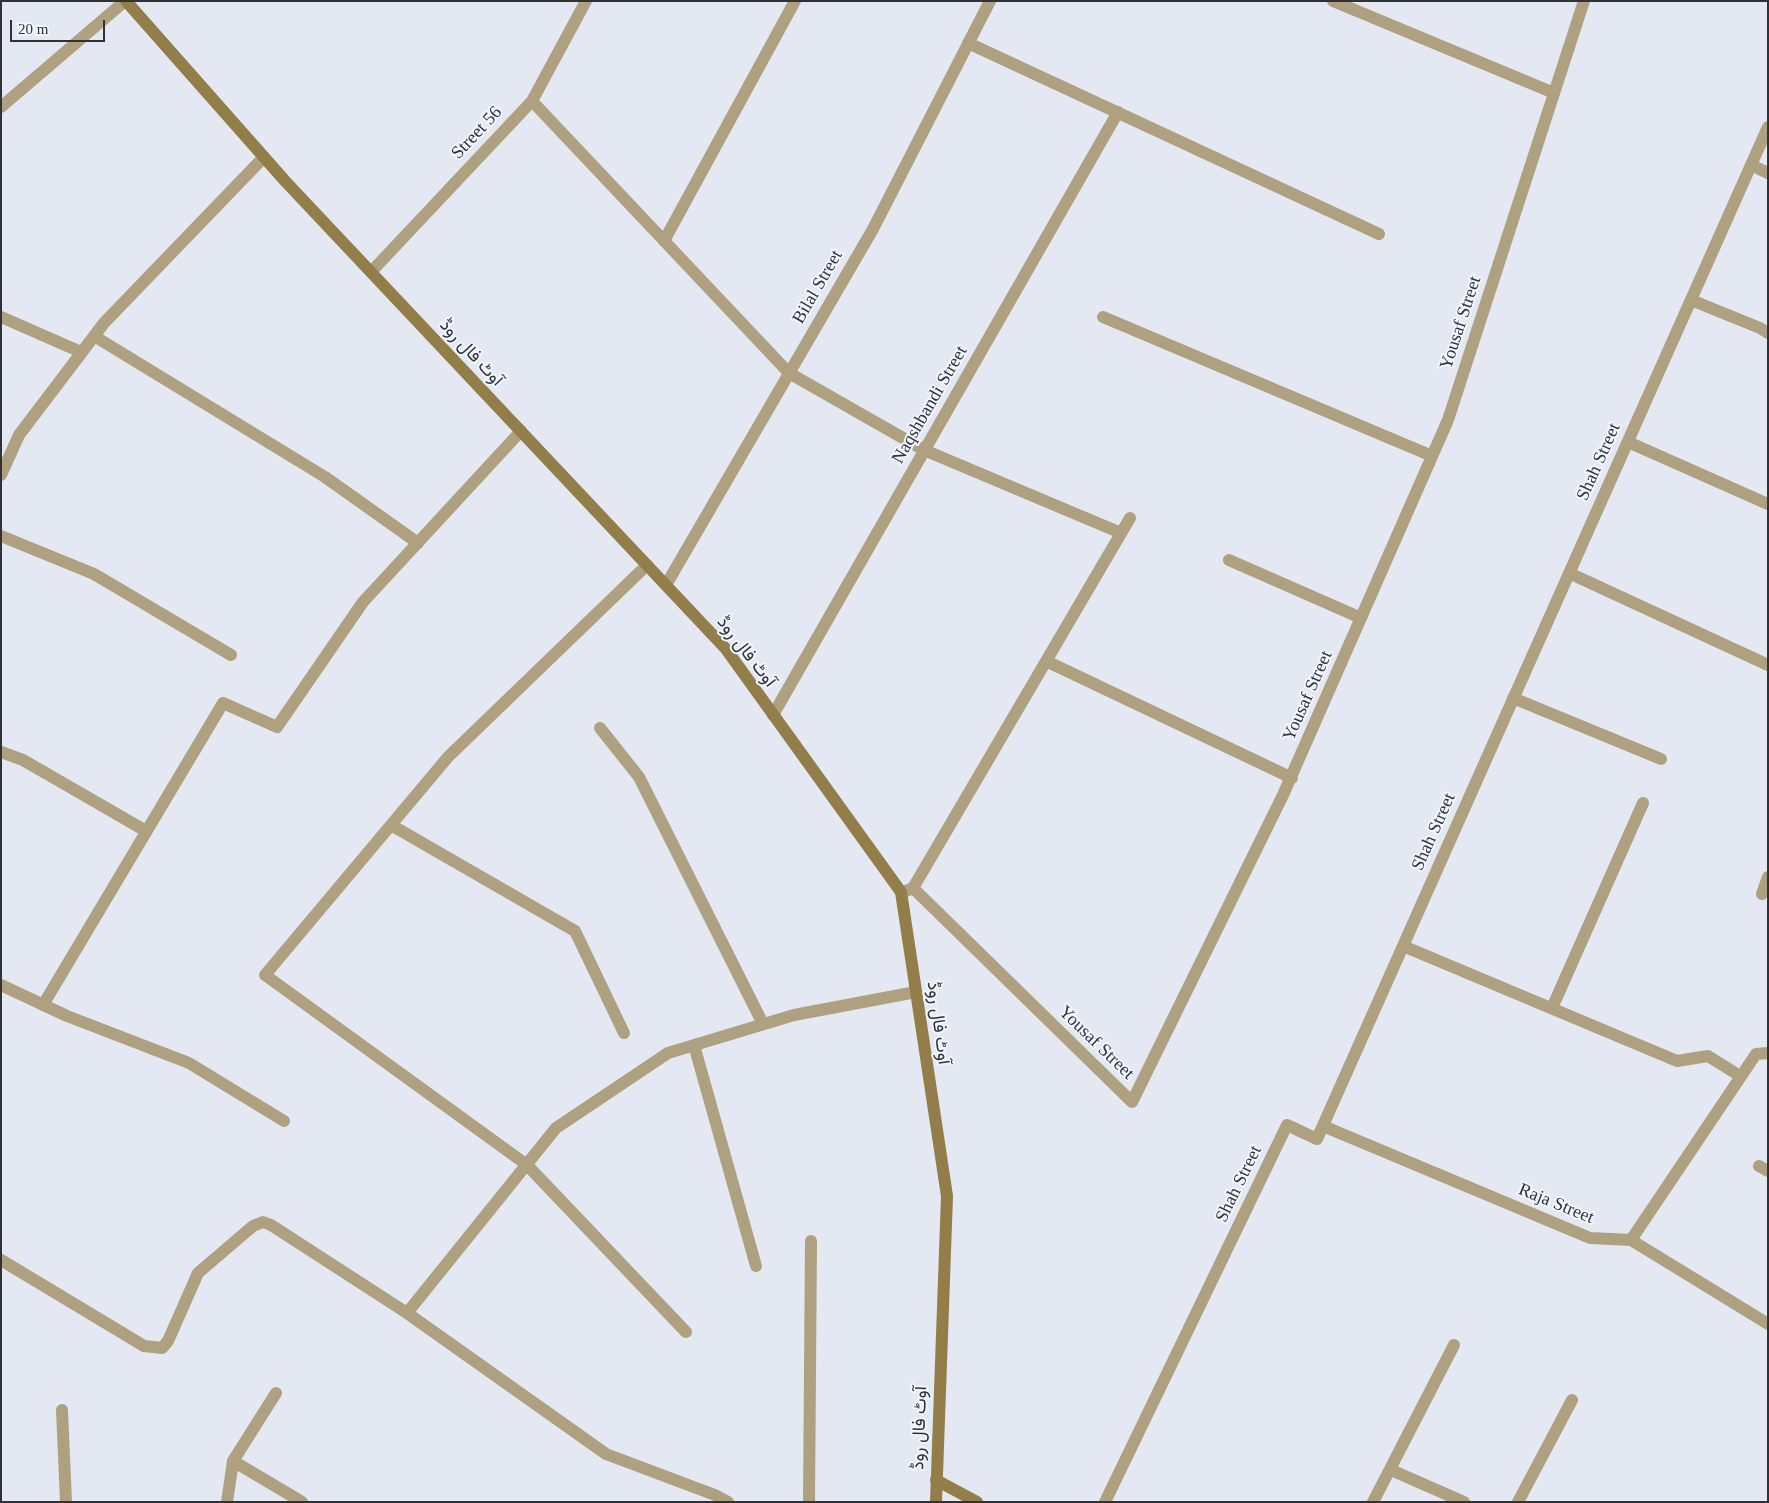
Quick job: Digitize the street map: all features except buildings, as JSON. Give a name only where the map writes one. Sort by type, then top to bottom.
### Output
[{"type":"main road","name":"آوٹ فال روڈ","points":[[125,1],[264,157],[726,649],[773,715],[907,890],[916,992],[946,1196],[936,1502]]},
{"type":"main road","points":[[936,1480],[977,1502]]},
{"type":"street","points":[[1,107],[125,1]]},
{"type":"street","name":"Street 56","points":[[371,272],[532,101],[586,1]]},
{"type":"street","points":[[664,241],[795,1]]},
{"type":"street","name":"Bilal Street","points":[[666,585],[873,229],[990,1]]},
{"type":"street","points":[[1333,1],[1554,93]]},
{"type":"street","name":"Yousaf Street","points":[[907,890],[1132,1102],[1292,778],[1448,420],[1584,1]]},
{"type":"street","points":[[968,42],[1379,234]]},
{"type":"street","points":[[532,101],[789,373],[924,450],[1121,533]]},
{"type":"street","name":"Naqshbandi Street","points":[[773,715],[1118,112]]},
{"type":"street","name":"Shah Street","points":[[1105,1502],[1287,1125],[1316,1139],[1323,1126],[1768,128]]},
{"type":"street","points":[[1,475],[20,435],[104,323],[264,157]]},
{"type":"street","points":[[1751,165],[1768,173]]},
{"type":"street","points":[[1691,300],[1768,333]]},
{"type":"street","points":[[1,317],[81,352]]},
{"type":"street","points":[[1103,317],[1432,456]]},
{"type":"street","points":[[94,336],[325,477],[418,543]]},
{"type":"street","points":[[43,1005],[223,703],[277,727],[363,602],[521,431]]},
{"type":"street","points":[[1628,442],[1768,504]]},
{"type":"street","points":[[907,890],[1130,518]]},
{"type":"street","points":[[1,536],[94,574],[231,655]]},
{"type":"street","points":[[1230,560],[1361,618]]},
{"type":"street","points":[[647,565],[448,757],[265,975],[526,1165],[686,1332]]},
{"type":"street","points":[[1570,572],[1768,665]]},
{"type":"street","points":[[1046,661],[1292,778]]},
{"type":"street","points":[[1514,698],[1661,759]]},
{"type":"street","points":[[600,728],[639,777],[763,1024]]},
{"type":"street","points":[[1,752],[23,760],[146,832]]},
{"type":"street","points":[[1552,1008],[1643,803]]},
{"type":"street","points":[[390,826],[575,931],[624,1033]]},
{"type":"street","points":[[1762,894],[1768,877]]},
{"type":"street","points":[[1403,946],[1677,1061],[1708,1056],[1740,1076]]},
{"type":"street","points":[[1,985],[67,1016],[189,1064],[284,1121]]},
{"type":"street","points":[[408,1313],[556,1128],[668,1053],[794,1015],[916,992]]},
{"type":"street","points":[[694,1045],[756,1266]]},
{"type":"street","points":[[1631,1240],[1756,1054],[1768,1053]]},
{"type":"street","name":"Raja Street","points":[[1323,1126],[1590,1238],[1631,1240],[1768,1324]]},
{"type":"street","points":[[1,1260],[144,1346],[162,1348],[168,1341],[198,1274],[253,1226],[263,1222],[408,1313],[606,1454],[715,1495],[728,1502]]},
{"type":"street","points":[[809,1502],[811,1242]]},
{"type":"street","points":[[1373,1502],[1454,1345]]},
{"type":"street","points":[[226,1502],[233,1461],[276,1393]]},
{"type":"street","points":[[1518,1502],[1572,1400]]},
{"type":"street","points":[[62,1410],[66,1502]]},
{"type":"street","points":[[233,1461],[302,1502]]},
{"type":"street","points":[[1391,1470],[1464,1502]]},
{"type":"street","points":[[932,1502],[936,1480]]}]
